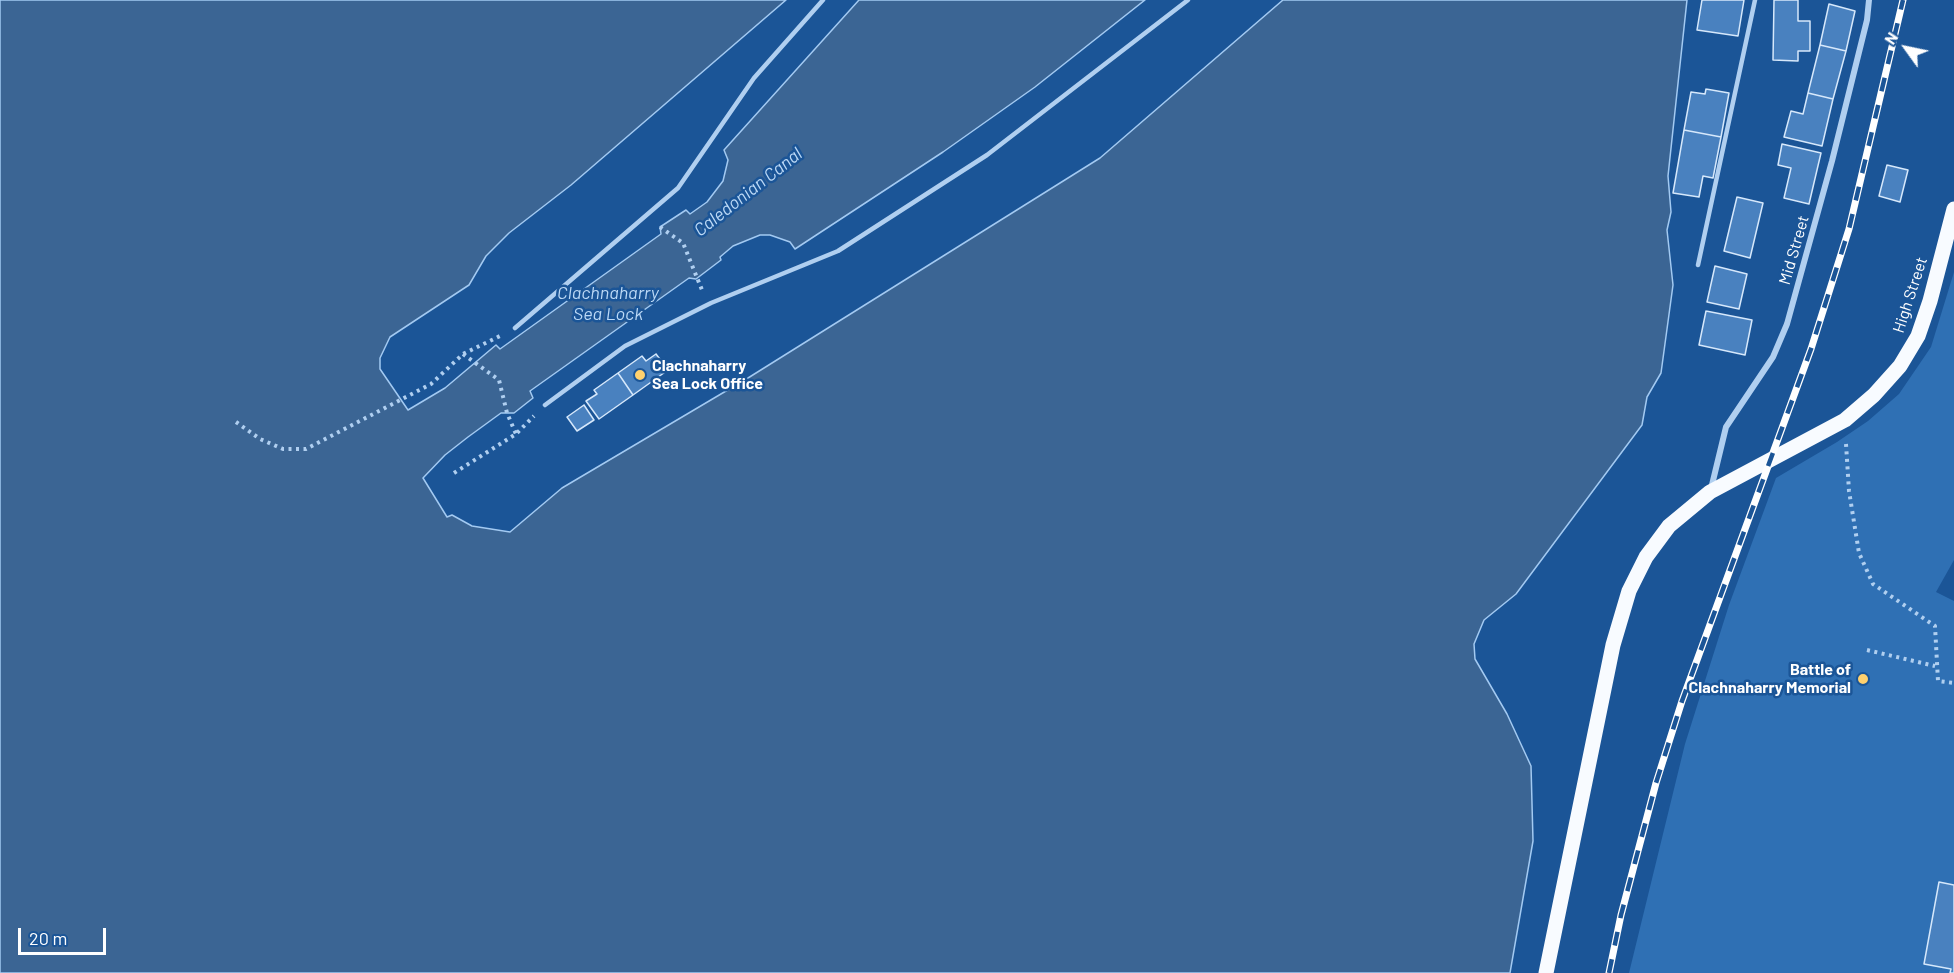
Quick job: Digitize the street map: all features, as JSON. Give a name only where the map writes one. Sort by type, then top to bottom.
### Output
[{"type":"main road","name":"High Street","points":[[1546,973],[1612,645],[1629,591],[1646,557],[1669,526],[1710,492],[1845,420],[1874,395],[1900,366],[1918,336],[1930,301],[1954,208]]},
{"type":"street","name":"Mid Street","points":[[1710,492],[1726,427],[1773,357],[1787,324],[1832,161],[1867,20],[1869,0]]},
{"type":"lane","points":[[515,328],[678,188],[754,78],[823,0]]},
{"type":"lane","points":[[545,405],[624,346],[711,303],[848,244],[987,155],[1188,0]]},
{"type":"lane","points":[[1698,265],[1755,0]]},
{"type":"path","points":[[646,215],[683,243],[696,279],[711,303]]},
{"type":"path","points":[[236,422],[260,439],[283,448],[306,449],[430,384],[463,354],[515,328]]},
{"type":"path","points":[[463,354],[499,380],[507,413],[516,434]]},
{"type":"path","points":[[454,473],[516,434],[545,405]]},
{"type":"path","points":[[1845,420],[1849,491],[1859,553],[1874,584],[1935,626],[1935,666],[1938,681],[1954,683]]},
{"type":"path","points":[[1867,650],[1935,666]]},
{"type":"shaded area","points":[[1954,272],[1954,560],[1936,592],[1954,601],[1954,973],[1629,973],[1685,744],[1729,605],[1776,478],[1868,421],[1899,394],[1931,347]]},
{"type":"water","points":[[0,0],[786,0],[571,185],[509,233],[486,256],[469,285],[390,337],[380,358],[380,369],[408,410],[445,388],[496,345],[500,349],[661,234],[660,227],[686,210],[690,214],[707,202],[723,181],[728,160],[724,150],[859,0],[1145,0],[1035,87],[943,152],[795,249],[790,242],[770,235],[760,235],[733,246],[720,257],[721,260],[696,279],[689,278],[530,391],[533,398],[514,413],[501,413],[468,437],[445,455],[423,478],[447,517],[452,515],[472,526],[510,532],[562,488],[748,378],[1100,158],[1283,0],[1687,0],[1668,176],[1671,212],[1667,230],[1673,285],[1661,373],[1647,397],[1642,425],[1516,594],[1484,620],[1474,644],[1475,659],[1507,714],[1531,766],[1533,841],[1510,973],[0,973]]},
{"type":"building","points":[[1702,0],[1744,0],[1738,36],[1697,30]]},
{"type":"building","points":[[1774,0],[1798,0],[1798,21],[1810,21],[1810,51],[1798,51],[1798,61],[1773,60]]},
{"type":"building","points":[[1829,4],[1855,11],[1846,51],[1820,45]]},
{"type":"building","points":[[1820,45],[1846,51],[1833,99],[1808,93]]},
{"type":"building","points":[[1706,89],[1729,93],[1721,137],[1684,130],[1691,92],[1705,94]]},
{"type":"building","points":[[1808,93],[1833,99],[1822,146],[1784,137],[1791,111],[1803,114]]},
{"type":"building","points":[[1684,130],[1721,137],[1713,178],[1703,176],[1699,197],[1673,193]]},
{"type":"building","points":[[1782,144],[1821,153],[1809,204],[1784,198],[1791,168],[1778,165]]},
{"type":"building","points":[[1887,165],[1908,170],[1900,202],[1879,196]]},
{"type":"building","points":[[1737,197],[1763,203],[1750,258],[1724,251]]},
{"type":"building","points":[[1715,266],[1747,274],[1739,309],[1707,302]]},
{"type":"building","points":[[1706,311],[1752,320],[1745,355],[1699,345]]},
{"type":"building","name":"Clachnaharry Sea Lock Office","points":[[656,354],[668,370],[633,395],[618,373],[642,356],[646,361]]},
{"type":"building","points":[[618,373],[633,395],[599,419],[586,401],[597,394],[594,390]]},
{"type":"building","points":[[584,405],[594,420],[577,431],[567,417]]},
{"type":"building","points":[[1939,882],[1954,885],[1954,973],[1950,973],[1951,969],[1924,964]]},
{"type":"railway","points":[[1609,973],[1621,915],[1656,783],[1682,701],[1811,349],[1849,229],[1903,0]]},
{"type":"place","name":"Clachnaharry Sea Lock Office","points":[[640,375]]},
{"type":"place","name":"Battle of Clachnaharry Memorial","points":[[1863,679]]},
{"type":"water label","name":"Caledonian Canal","points":[[748,192]]},
{"type":"water label","name":"Clachnaharry Sea Lock","points":[[608,303]]}]
